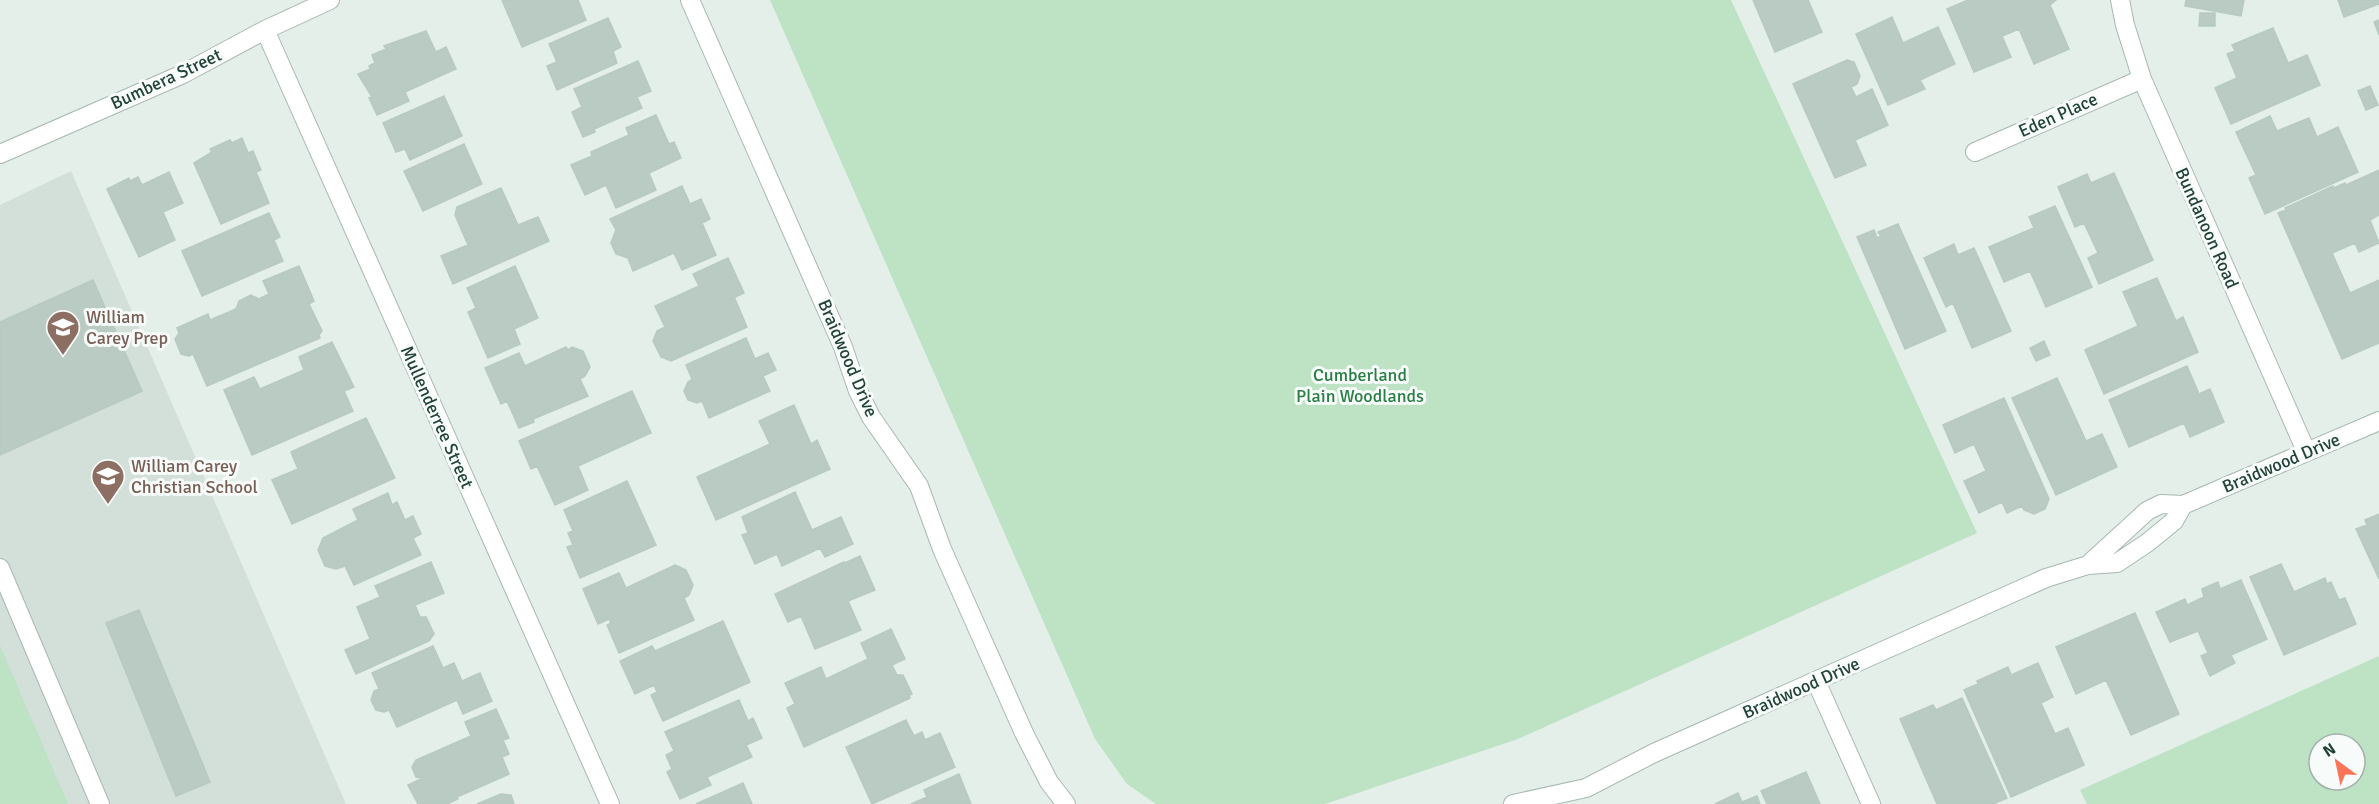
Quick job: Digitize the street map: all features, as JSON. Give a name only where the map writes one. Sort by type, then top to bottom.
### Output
[{"type":"street","name":"Bumbera Street","points":[[0,154],[183,74],[265,30],[330,0]]},
{"type":"street","name":"Braidwood Drive","points":[[690,0],[838,336],[858,391],[871,417],[919,486],[946,560],[1024,733],[1049,782],[1066,804]]},
{"type":"street","name":"Bundanoon Road","points":[[2120,0],[2125,25],[2142,79],[2306,451]]},
{"type":"street","name":"Mullenderree Street","points":[[265,30],[610,804]]},
{"type":"street","name":"Eden Place","points":[[1975,152],[2142,79]]},
{"type":"street","name":"Braidwood Drive","points":[[2088,564],[2147,511],[2161,504],[2183,505],[2379,421]]},
{"type":"street","name":"Braidwood Drive","points":[[1514,804],[1586,788],[1654,753],[2046,578],[2088,564],[2117,563],[2174,521],[2183,505]]},
{"type":"street","points":[[0,568],[100,804]]},
{"type":"street","points":[[1816,681],[1871,804]]},
{"type":"shaded area","name":"William Carey Christian School","points":[[71,171],[346,804],[0,804],[0,205]]},
{"type":"green space","name":"Cumberland Plain Woodlands","points":[[770,0],[1731,0],[1977,533],[1518,739],[1325,804],[1156,804],[1127,784],[1095,739]]},
{"type":"green space","points":[[0,645],[68,804],[0,804]]},
{"type":"green space","points":[[2379,656],[2379,804],[2087,804],[2080,790]]},
{"type":"building","points":[[502,0],[578,0],[586,20],[522,47]]},
{"type":"building","points":[[1753,0],[1808,0],[1822,32],[1775,52]]},
{"type":"building","points":[[1968,0],[2056,0],[2050,5],[2069,49],[2034,64],[2019,29],[2002,36],[2011,57],[1974,72],[1947,9]]},
{"type":"building","points":[[2186,0],[2244,0],[2241,16],[2185,6]]},
{"type":"building","points":[[2338,0],[2379,0],[2379,4],[2344,17]]},
{"type":"building","points":[[2200,13],[2215,13],[2215,26],[2199,26]]},
{"type":"building","points":[[1892,17],[1903,43],[1938,27],[1955,64],[1920,80],[1925,89],[1888,105],[1856,34]]},
{"type":"building","points":[[608,18],[621,47],[613,51],[617,63],[557,90],[547,66],[557,62],[549,44]]},
{"type":"building","points":[[2379,20],[2379,35],[2374,22]]},
{"type":"building","points":[[2273,28],[2288,63],[2307,55],[2320,85],[2231,124],[2215,88],[2237,78],[2227,54],[2235,51],[2232,45]]},
{"type":"building","points":[[426,31],[436,52],[446,47],[456,69],[405,92],[409,101],[377,115],[369,98],[372,97],[358,74],[370,69],[369,66],[375,63],[372,55],[386,49],[384,46]]},
{"type":"building","points":[[1847,60],[1854,62],[1860,76],[1857,84],[1851,87],[1856,97],[1872,89],[1888,125],[1855,140],[1866,165],[1835,178],[1793,84]]},
{"type":"building","points":[[638,61],[651,91],[637,97],[642,108],[594,129],[595,132],[583,137],[572,112],[582,107],[574,89]]},
{"type":"building","points":[[2370,86],[2378,105],[2366,110],[2358,91]]},
{"type":"building","points":[[444,96],[462,136],[410,160],[405,149],[396,152],[383,123]]},
{"type":"building","points":[[656,115],[669,144],[674,142],[681,158],[649,173],[656,190],[616,208],[606,185],[585,195],[571,165],[592,156],[591,152],[629,135],[626,128]]},
{"type":"building","points":[[2270,116],[2277,131],[2309,118],[2317,137],[2338,127],[2358,172],[2265,214],[2249,178],[2256,175],[2236,132]]},
{"type":"building","points":[[242,138],[248,153],[253,151],[261,170],[256,172],[269,203],[221,224],[194,163],[212,152],[210,149],[230,140],[232,143]]},
{"type":"building","points":[[464,144],[482,184],[423,211],[404,171]]},
{"type":"building","points":[[2379,170],[2379,215],[2370,220],[2379,243],[2359,252],[2355,243],[2332,253],[2350,293],[2379,280],[2379,343],[2342,359],[2278,213],[2333,186],[2334,188],[2345,183],[2346,185]]},
{"type":"building","points":[[169,172],[183,203],[163,212],[175,240],[139,257],[107,189],[129,178],[130,181],[138,177],[142,185]]},
{"type":"building","points":[[2114,173],[2153,260],[2099,284],[2088,258],[2098,253],[2084,223],[2075,227],[2058,187],[2087,174],[2091,183]]},
{"type":"building","points":[[682,186],[690,204],[701,199],[710,219],[702,223],[716,255],[682,270],[674,253],[633,271],[628,258],[616,254],[611,243],[616,230],[610,219]]},
{"type":"building","points":[[501,188],[518,225],[538,217],[549,241],[453,284],[441,256],[468,245],[455,215],[457,207]]},
{"type":"building","points":[[2055,206],[2092,287],[2046,307],[2030,271],[2004,282],[1989,247],[2034,228],[2029,217]]},
{"type":"building","points":[[269,213],[280,237],[274,240],[283,261],[202,296],[182,251]]},
{"type":"building","points":[[1898,224],[1946,331],[1905,349],[1857,237],[1874,230],[1877,238],[1881,236],[1878,232]]},
{"type":"building","points":[[1954,244],[1958,255],[1974,248],[2011,331],[1972,348],[1953,303],[1946,307],[1924,258]]},
{"type":"building","points":[[728,258],[744,293],[729,300],[735,299],[747,327],[671,361],[661,357],[653,341],[657,331],[665,327],[655,306],[699,286],[693,274]]},
{"type":"building","points":[[299,266],[314,301],[309,304],[322,331],[320,338],[207,386],[193,354],[189,356],[181,354],[175,339],[179,333],[177,328],[208,314],[210,320],[236,309],[239,301],[251,295],[259,299],[269,294],[263,281]]},
{"type":"building","points":[[515,266],[538,318],[514,329],[520,344],[488,358],[468,312],[476,308],[467,288]]},
{"type":"building","points":[[2157,278],[2176,321],[2183,317],[2198,352],[2104,394],[2085,350],[2138,326],[2123,292]]},
{"type":"building","name":"William Carey Prep","points":[[93,280],[142,391],[0,455],[0,322]]},
{"type":"building","points":[[746,338],[755,359],[768,353],[776,370],[763,376],[770,391],[709,418],[702,401],[697,403],[688,400],[684,391],[692,379],[686,365]]},
{"type":"building","points":[[2044,341],[2050,355],[2036,361],[2030,348]]},
{"type":"building","points":[[332,342],[354,387],[344,391],[353,411],[252,455],[224,390],[254,377],[260,389],[304,370],[299,357]]},
{"type":"building","points":[[566,347],[568,350],[572,347],[583,351],[590,367],[585,376],[580,379],[588,396],[533,419],[534,422],[519,428],[507,401],[501,404],[485,368],[519,353],[525,366]]},
{"type":"building","points":[[2187,366],[2199,394],[2210,389],[2224,422],[2190,437],[2184,423],[2129,447],[2109,400]]},
{"type":"building","points":[[2057,378],[2086,441],[2102,434],[2117,467],[2056,495],[2012,398]]},
{"type":"building","points":[[632,391],[651,433],[578,466],[588,490],[555,505],[537,466],[531,469],[519,441]]},
{"type":"building","points":[[2004,398],[2049,499],[2045,509],[2034,514],[2024,510],[2022,506],[2007,513],[2002,502],[1979,513],[1964,481],[1986,471],[1974,444],[1955,453],[1943,425]]},
{"type":"building","points":[[794,405],[811,444],[817,440],[830,469],[716,520],[697,477],[770,444],[759,421]]},
{"type":"building","points":[[366,418],[395,478],[292,524],[272,480],[298,469],[291,452]]},
{"type":"building","points":[[627,481],[656,545],[580,578],[567,547],[573,545],[568,533],[573,531],[564,510]]},
{"type":"building","points":[[795,492],[812,530],[841,517],[853,544],[825,557],[820,548],[782,566],[777,554],[755,564],[742,535],[748,533],[742,517]]},
{"type":"building","points":[[388,493],[392,505],[397,502],[405,520],[413,516],[421,534],[413,538],[421,555],[354,585],[345,566],[336,569],[325,566],[318,550],[323,538],[358,520],[353,509]]},
{"type":"building","points":[[2379,514],[2379,579],[2356,529],[2367,525],[2365,520]]},
{"type":"building","points":[[860,556],[875,590],[848,601],[861,630],[815,649],[801,616],[788,622],[775,594]]},
{"type":"building","points":[[431,562],[444,593],[415,605],[420,617],[426,617],[434,634],[429,641],[356,674],[345,650],[370,639],[357,607],[380,597],[375,586]]},
{"type":"building","points":[[2281,564],[2294,592],[2325,578],[2327,584],[2331,582],[2339,600],[2345,598],[2356,624],[2284,655],[2250,577]]},
{"type":"building","points":[[675,565],[686,570],[693,585],[689,595],[684,598],[694,620],[619,653],[607,625],[611,623],[609,619],[598,624],[583,589],[619,573],[626,588]]},
{"type":"building","points":[[2241,580],[2267,639],[2231,655],[2235,663],[2210,676],[2201,656],[2208,653],[2198,631],[2170,642],[2156,612],[2185,599],[2187,605],[2204,597],[2202,589],[2218,582],[2220,589]]},
{"type":"building","points":[[139,610],[210,782],[176,796],[106,623]]},
{"type":"building","points":[[2135,613],[2179,714],[2131,735],[2106,680],[2076,694],[2056,647]]},
{"type":"building","points":[[723,621],[750,682],[663,721],[651,695],[657,692],[654,685],[635,694],[620,661],[652,646],[655,651]]},
{"type":"building","points":[[891,629],[905,659],[892,665],[897,675],[903,675],[912,694],[909,695],[910,698],[804,747],[787,708],[795,704],[785,683],[821,667],[826,679],[868,659],[861,643]]},
{"type":"building","points":[[433,646],[443,668],[454,663],[462,681],[480,673],[492,701],[463,714],[457,700],[397,727],[389,710],[384,712],[376,710],[371,700],[374,691],[379,689],[372,673]]},
{"type":"building","points":[[2038,663],[2053,697],[2041,703],[2055,734],[2068,728],[2084,765],[2011,797],[1964,690],[1978,684],[1977,681],[2008,667],[2011,675]]},
{"type":"building","points":[[1962,698],[2007,798],[1993,804],[1937,804],[1900,719],[1933,705],[1936,710]]},
{"type":"building","points":[[739,700],[748,721],[753,718],[762,738],[746,745],[752,757],[707,777],[711,785],[680,799],[667,772],[672,769],[666,755],[674,751],[665,732]]},
{"type":"building","points":[[496,709],[509,738],[503,740],[509,754],[502,757],[509,774],[457,797],[458,799],[447,804],[418,804],[408,785],[423,778],[416,777],[412,767],[416,760],[471,736],[465,722]]},
{"type":"building","points":[[906,720],[914,736],[922,732],[925,740],[940,733],[955,767],[872,804],[846,747]]},
{"type":"building","points":[[1806,772],[1820,804],[1767,804],[1761,791]]},
{"type":"building","points":[[959,774],[971,804],[911,804],[927,797],[924,790]]},
{"type":"building","points":[[743,783],[752,804],[696,804]]},
{"type":"building","points":[[1738,793],[1742,802],[1757,796],[1760,804],[1715,804]]},
{"type":"building","points":[[501,794],[511,795],[514,804],[477,804]]},
{"type":"place","name":"William Carey Prep","points":[[63,356]]},
{"type":"place","name":"William Carey Christian School","points":[[108,505]]}]
